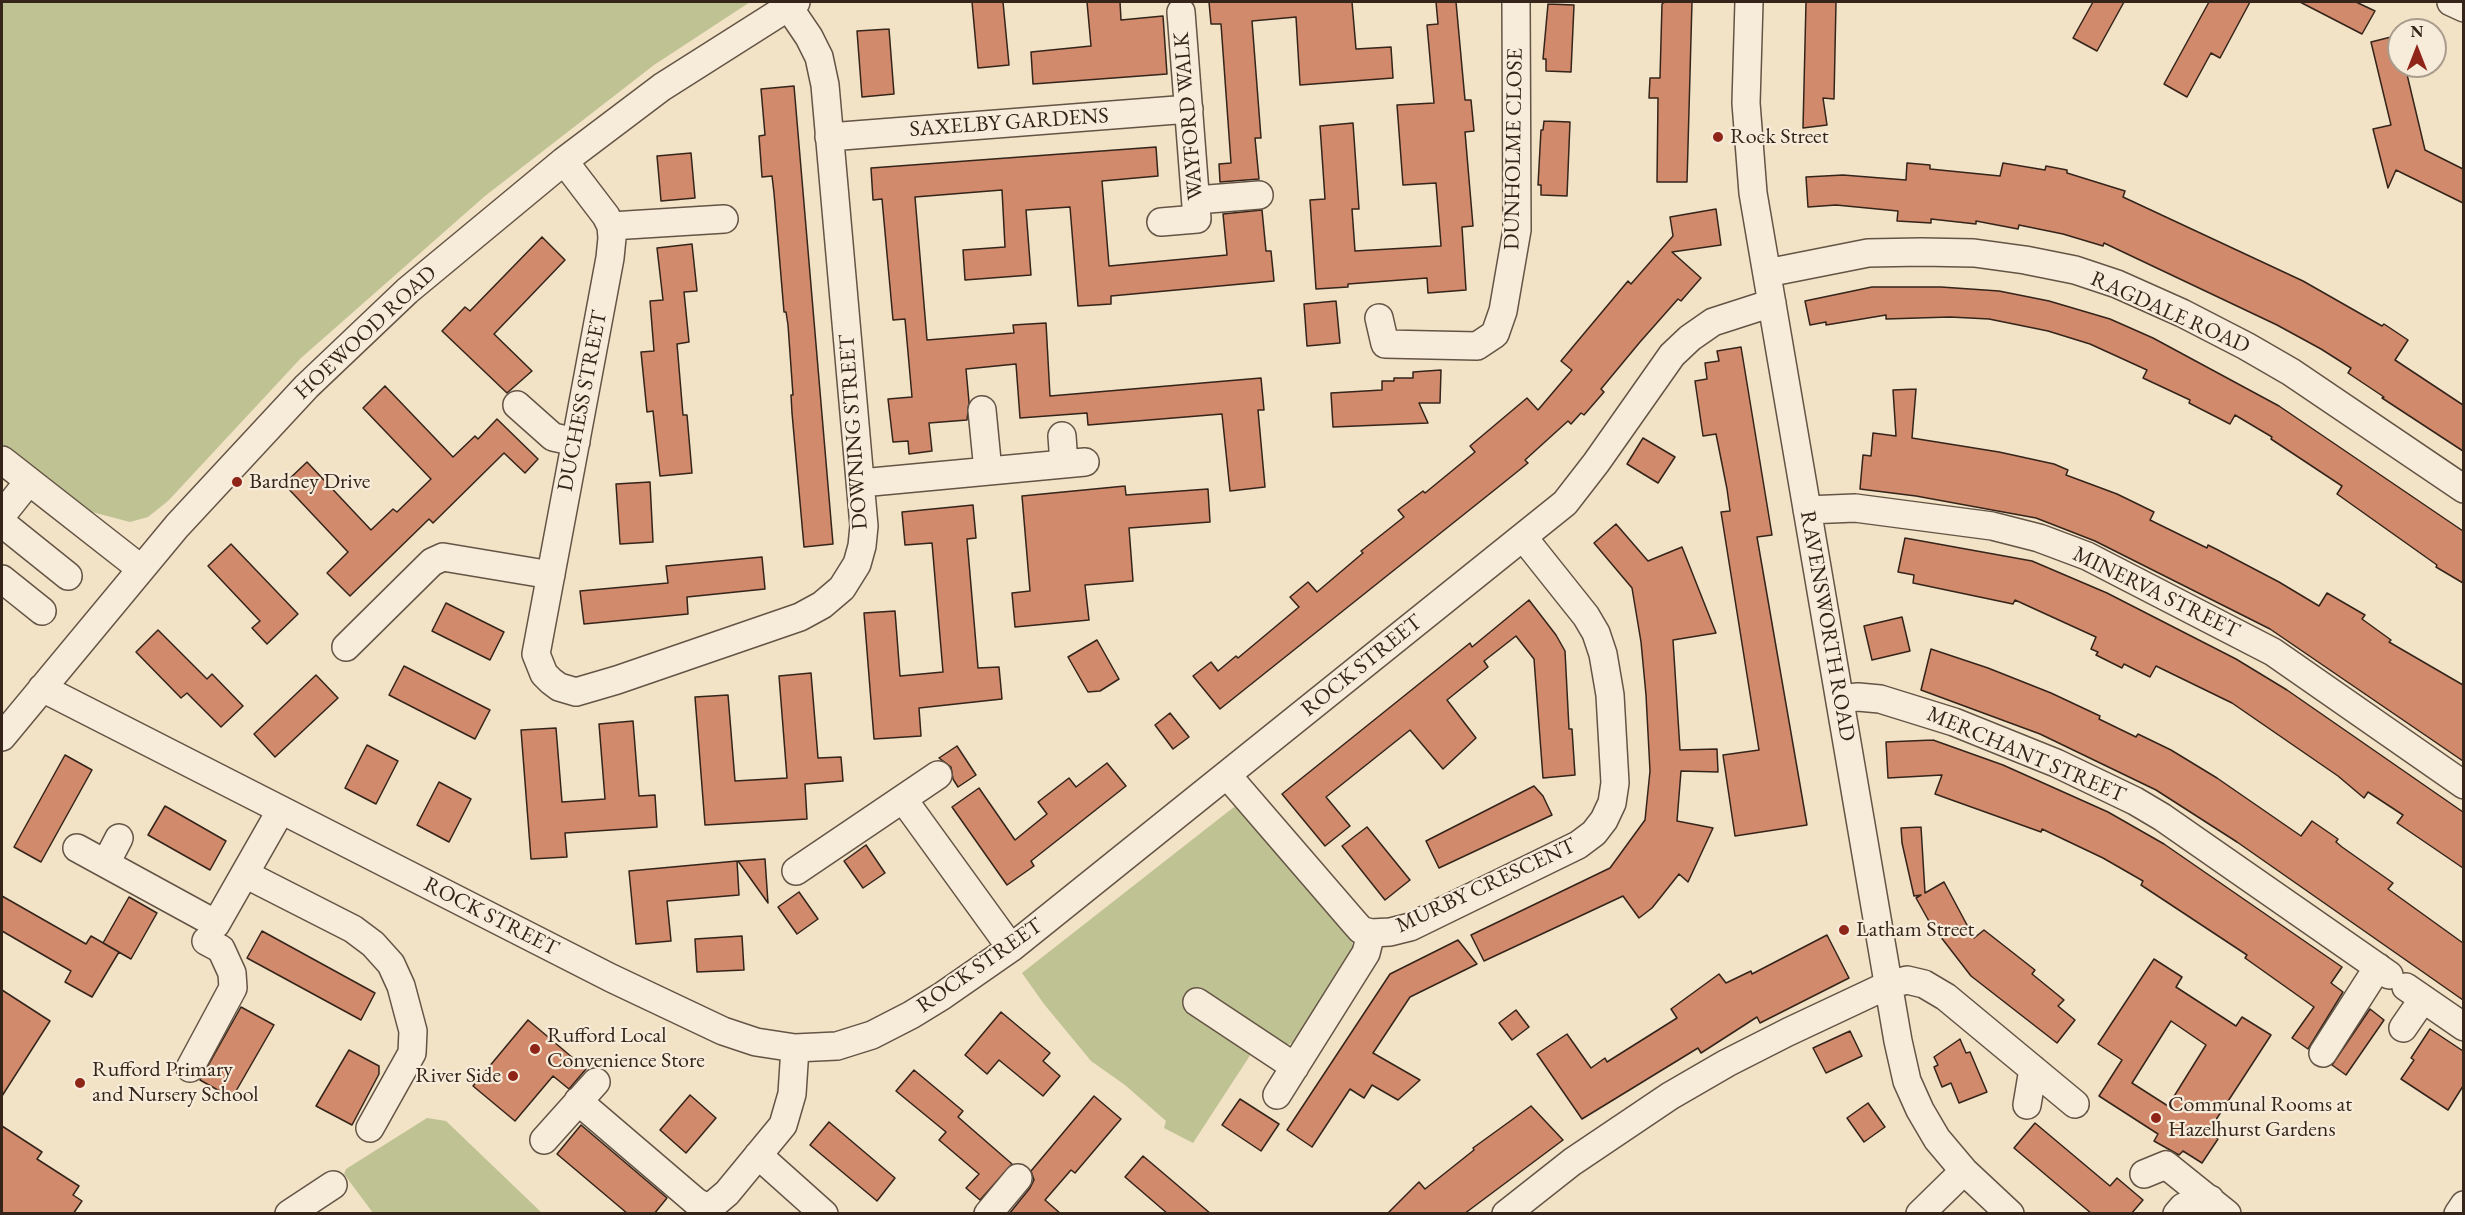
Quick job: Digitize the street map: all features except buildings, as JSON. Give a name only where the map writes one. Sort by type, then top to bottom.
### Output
[{"type":"street","name":"DUNHOLME CLOSE","points":[[1379,318],[1385,344],[1477,346],[1495,334],[1503,311],[1517,230],[1516,2]]},
{"type":"street","name":"RAVENSWORTH ROAD","points":[[1749,2],[1747,129],[1753,193],[1888,985],[1907,1081],[1937,1139],[1964,1171],[2010,1214]]},
{"type":"street","points":[[2451,2],[2463,8]]},
{"type":"street","name":"DOWNING STREET","points":[[536,654],[537,663],[544,674],[559,687],[576,692],[800,617],[822,605],[842,588],[857,564],[864,526],[825,85],[819,57],[792,4]]},
{"type":"street","name":"HOEWOOD ROAD","points":[[2,737],[140,568],[307,386],[407,291],[564,161],[662,87],[792,4]]},
{"type":"street","name":"WAYFORD WALK","points":[[1161,222],[1197,219],[1181,12]]},
{"type":"street","name":"SAXELBY GARDENS","points":[[829,137],[1189,109]]},
{"type":"street","points":[[564,161],[606,216],[611,226],[724,219]]},
{"type":"street","points":[[1196,200],[1259,195]]},
{"type":"street","name":"DUCHESS STREET","points":[[536,654],[610,258],[611,226]]},
{"type":"street","name":"RAGDALE ROAD","points":[[1767,273],[1868,253],[1921,252],[1974,253],[2075,270],[2117,284],[2246,346],[2291,372],[2463,489]]},
{"type":"street","name":"ROCK STREET","points":[[42,688],[521,933],[723,1031],[756,1042],[795,1048],[837,1046],[872,1035],[942,996],[1011,948],[1565,503],[1672,355],[1690,338],[1713,322],[1772,303]]},
{"type":"street","points":[[517,405],[553,437],[576,442]]},
{"type":"street","points":[[982,410],[988,471]]},
{"type":"street","points":[[861,483],[1075,463],[1062,436]]},
{"type":"street","points":[[2,460],[140,568]]},
{"type":"street","points":[[2,515],[29,481]]},
{"type":"street","name":"MINERVA STREET","points":[[1807,510],[1855,508],[1992,526],[2039,538],[2087,556],[2273,652],[2463,785]]},
{"type":"street","points":[[2,523],[68,576]]},
{"type":"street","name":"MURBY CRESCENT","points":[[1227,775],[1361,930],[1371,933],[1390,932],[1410,927],[1578,845],[1594,833],[1604,820],[1612,803],[1615,783],[1610,695],[1603,654],[1596,633],[1586,616],[1523,537]]},
{"type":"street","points":[[346,647],[432,561],[443,557],[550,575]]},
{"type":"street","points":[[2,579],[42,611]]},
{"type":"street","name":"MERCHANT STREET","points":[[1839,699],[1880,699],[1954,722],[2056,763],[2135,801],[2162,817],[2463,1027]]},
{"type":"street","points":[[796,871],[938,775]]},
{"type":"street","points":[[903,799],[1011,948]]},
{"type":"street","points":[[206,941],[281,810]]},
{"type":"street","points":[[106,863],[119,838]]},
{"type":"street","points":[[77,848],[106,863],[206,941],[221,949],[232,973],[232,988],[190,1068]]},
{"type":"street","points":[[245,874],[352,929],[373,945],[391,964],[401,986],[413,1031],[412,1053],[369,1128]]},
{"type":"street","name":"MURBY CRESCENT","points":[[1276,1095],[1366,953],[1371,933]]},
{"type":"street","points":[[1506,1214],[1572,1162],[1670,1096],[1788,1032],[1888,985],[1907,980],[1924,984],[1946,997],[2075,1104]]},
{"type":"street","points":[[2323,1053],[2356,1000],[2399,982],[2403,1028]]},
{"type":"street","points":[[1197,1002],[1294,1067]]},
{"type":"street","points":[[544,1140],[587,1091],[694,1202],[705,1207],[714,1204],[727,1193],[783,1125],[792,1094],[795,1048]]},
{"type":"street","points":[[2027,1106],[2033,1069]]},
{"type":"street","points":[[758,1155],[824,1214]]},
{"type":"street","points":[[2144,1174],[2166,1165],[2218,1206]]},
{"type":"street","points":[[1920,1214],[1964,1171]]},
{"type":"street","points":[[988,1214],[1018,1178]]},
{"type":"street","points":[[289,1214],[333,1185]]},
{"type":"street","points":[[2177,1214],[2183,1207],[2196,1201],[2218,1206]]},
{"type":"street","points":[[2458,1214],[2463,1205]]},
{"type":"green space","points":[[2,2],[750,2],[654,65],[485,196],[301,358],[168,501],[148,517],[130,522],[92,512],[2,444]]},
{"type":"green space","points":[[1234,807],[1244,811],[1347,930],[1353,946],[1349,959],[1298,1041],[1281,1047],[1259,1034],[1249,1057],[1193,1143],[1164,1128],[1166,1121],[1125,1085],[1091,1061],[1044,1004],[1022,973]]},
{"type":"green space","points":[[427,1118],[446,1121],[542,1213],[373,1213],[344,1174],[346,1169]]},
{"type":"place","name":"Rock Street","points":[[1718,137]]},
{"type":"place","name":"Bardney Drive","points":[[237,482]]},
{"type":"place","name":"Latham Street","points":[[1844,930]]},
{"type":"place","name":"Rufford Local Convenience Store","points":[[535,1049]]},
{"type":"place","name":"River Side","points":[[513,1076]]},
{"type":"place","name":"Rufford Primary and Nursery School","points":[[80,1083]]},
{"type":"place","name":"Communal Rooms at Hazelhurst Gardens","points":[[2156,1118]]}]
